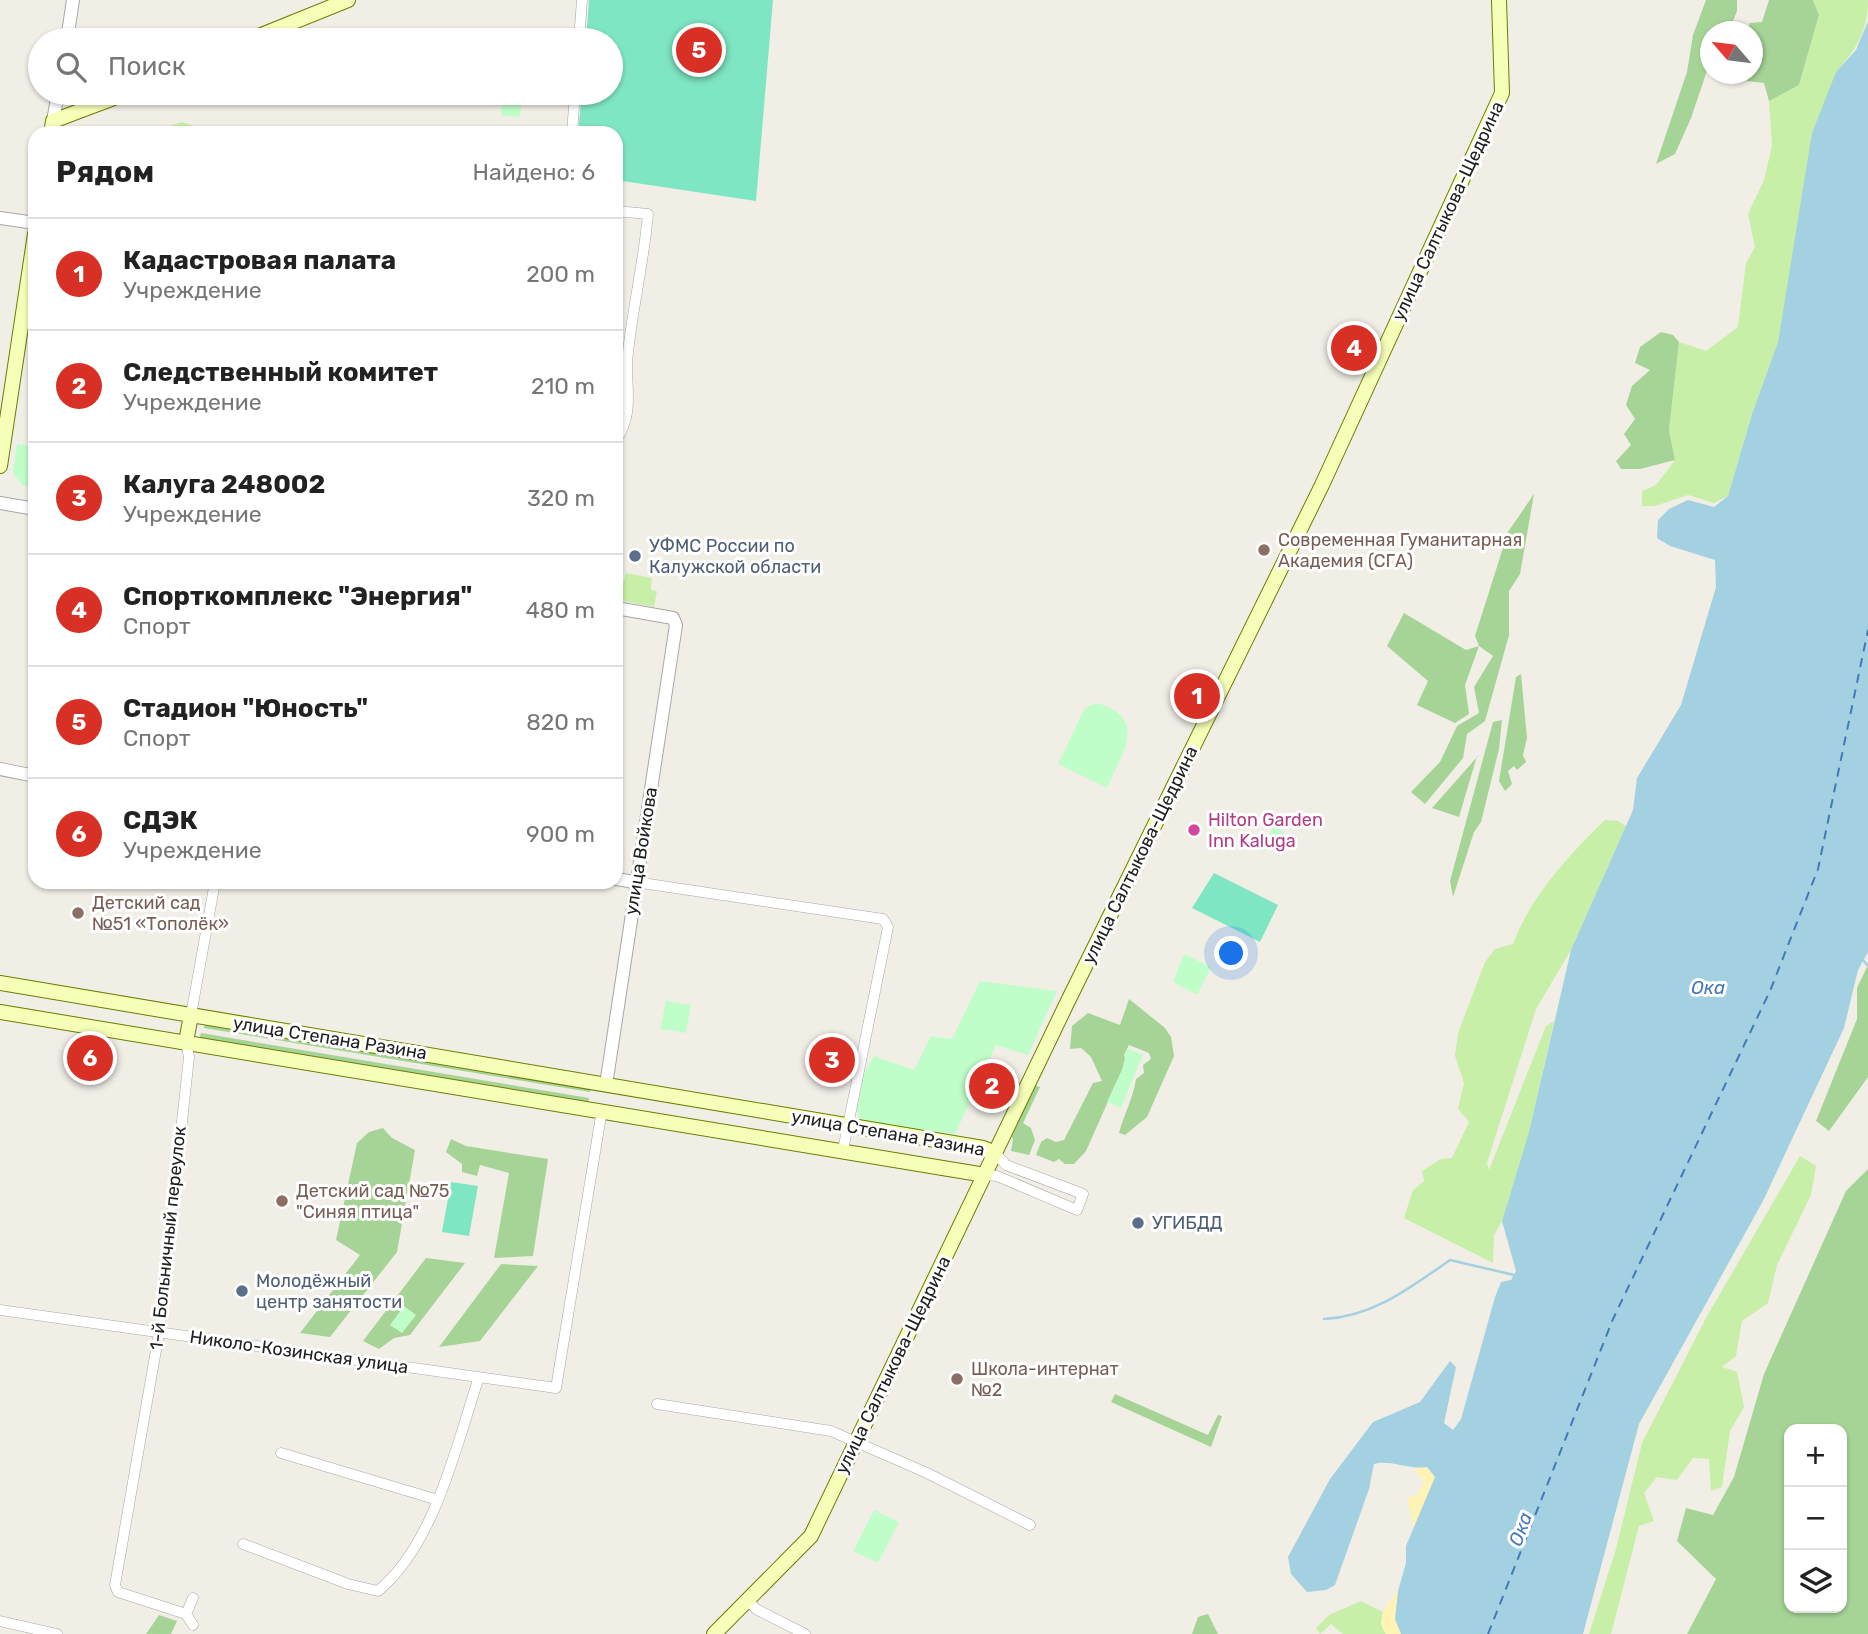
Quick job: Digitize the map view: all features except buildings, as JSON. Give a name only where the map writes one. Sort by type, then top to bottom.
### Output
[{"type":"main road","points":[[276,28],[328,5],[348,0]]},
{"type":"main road","name":"улица Салтыкова-Щедрина","points":[[714,1634],[811,1536],[1322,485],[1502,93],[1504,73],[1499,0]]},
{"type":"main road","points":[[54,126],[101,105]]},
{"type":"main road","points":[[0,466],[28,280]]},
{"type":"main road","name":"улица Степана Разина","points":[[0,983],[983,1147],[995,1153]]},
{"type":"main road","name":"улица Степана Разина","points":[[0,1012],[985,1175]]},
{"type":"main road","name":"1-й Больничный переулок","points":[[186,1042],[191,1015]]},
{"type":"main road","points":[[602,1110],[606,1084]]},
{"type":"street","points":[[69,28],[73,0]]},
{"type":"street","points":[[580,28],[582,0]]},
{"type":"street","points":[[52,126],[56,105]]},
{"type":"street","points":[[573,126],[574,105]]},
{"type":"street","points":[[623,212],[648,214],[627,355],[630,379],[623,430]]},
{"type":"street","points":[[0,218],[28,222]]},
{"type":"street","points":[[0,503],[28,508]]},
{"type":"street","name":"улица Войкова","points":[[606,1084],[676,625],[673,618],[623,609]]},
{"type":"street","points":[[0,769],[28,775]]},
{"type":"street","points":[[623,880],[883,919],[888,927],[843,1150]]},
{"type":"street","name":"1-й Больничный переулок","points":[[191,1015],[214,889]]},
{"type":"street","name":"1-й Больничный переулок","points":[[186,1042],[189,1057],[159,1333],[115,1585],[118,1592],[186,1615]]},
{"type":"street","name":"Николо-Козинская улица","points":[[0,1310],[556,1388],[602,1110]]},
{"type":"street","name":"улица Степана Разина","points":[[985,1175],[997,1176],[1077,1210],[1083,1194],[1006,1166],[995,1153]]},
{"type":"street","points":[[243,1544],[348,1584],[378,1591],[393,1579],[434,1512],[480,1377]]},
{"type":"street","points":[[657,1404],[831,1431],[1030,1525]]},
{"type":"street","points":[[281,1453],[438,1500]]},
{"type":"street","points":[[193,1598],[186,1615],[193,1625]]},
{"type":"street","points":[[748,1600],[757,1609],[805,1634]]},
{"type":"street","points":[[0,1621],[57,1634]]},
{"type":"green space","points":[[589,0],[773,0],[756,201],[623,181],[623,126],[579,126],[581,105],[623,105],[623,28],[587,28]]},
{"type":"green space","points":[[1706,0],[1737,0],[1733,21],[1700,21],[1700,84],[1703,84],[1675,154],[1656,164],[1687,72],[1693,35]]},
{"type":"green space","points":[[1769,0],[1813,0],[1819,15],[1799,85],[1769,101],[1763,83],[1762,21]]},
{"type":"green space","points":[[1813,0],[1868,0],[1866,21],[1855,48],[1836,72],[1792,262],[1778,342],[1752,414],[1728,496],[1714,503],[1688,495],[1655,506],[1642,506],[1642,491],[1656,485],[1675,460],[1669,430],[1679,342],[1706,351],[1738,327],[1746,263],[1755,247],[1748,214],[1764,180],[1772,146],[1769,101],[1799,85],[1819,15]]},
{"type":"green space","points":[[502,105],[522,105],[520,117],[501,115]]},
{"type":"green space","points":[[181,122],[194,126],[170,126]]},
{"type":"green space","points":[[1661,332],[1673,335],[1679,342],[1669,430],[1675,460],[1640,469],[1621,469],[1616,461],[1631,445],[1624,434],[1635,419],[1626,405],[1632,386],[1650,370],[1635,363],[1640,347]]},
{"type":"green space","points":[[17,444],[28,446],[28,486],[22,485],[13,473]]},
{"type":"green space","points":[[1534,494],[1520,574],[1509,591],[1509,635],[1485,721],[1467,734],[1463,758],[1425,804],[1411,792],[1440,762],[1457,726],[1479,713],[1474,687],[1493,656],[1479,646],[1475,636],[1508,532]]},
{"type":"green space","points":[[626,573],[652,578],[651,590],[657,591],[654,607],[623,601]]},
{"type":"green space","points":[[1404,613],[1466,650],[1479,646],[1465,685],[1469,714],[1455,723],[1417,705],[1428,681],[1387,646]]},
{"type":"green space","points":[[1521,674],[1527,738],[1523,755],[1526,762],[1517,770],[1514,766],[1508,771],[1512,784],[1505,791],[1499,781],[1516,677]]},
{"type":"green space","points":[[1097,703],[1123,718],[1127,727],[1124,750],[1107,788],[1058,764],[1085,708]]},
{"type":"green space","points":[[1502,720],[1499,749],[1481,822],[1474,832],[1453,897],[1450,881],[1493,722]]},
{"type":"green space","points":[[1476,758],[1459,817],[1432,808]]},
{"type":"green space","points":[[1605,820],[1618,821],[1626,826],[1571,950],[1536,1009],[1487,1163],[1489,1170],[1546,1026],[1554,1021],[1529,1133],[1502,1221],[1494,1235],[1493,1263],[1404,1218],[1413,1190],[1424,1181],[1422,1171],[1441,1159],[1452,1158],[1469,1122],[1458,1109],[1464,1083],[1455,1056],[1458,1033],[1485,962],[1495,949],[1513,944],[1540,893]]},
{"type":"green space","points":[[1274,826],[1284,832],[1272,850],[1261,851],[1249,845],[1254,834],[1268,835]]},
{"type":"green space","points":[[1214,873],[1278,905],[1260,942],[1192,908]]},
{"type":"green space","points":[[1184,954],[1211,967],[1197,995],[1173,982]]},
{"type":"green space","points":[[1868,965],[1868,1077],[1829,1131],[1816,1121],[1857,1019],[1857,988]]},
{"type":"green space","points":[[980,981],[1057,991],[1028,1055],[996,1045],[955,1134],[862,1122],[856,1106],[856,1097],[861,1080],[874,1056],[914,1070],[931,1036],[952,1039]]},
{"type":"green space","points":[[1129,999],[1165,1028],[1171,1037],[1174,1056],[1147,1117],[1125,1135],[1119,1133],[1136,1079],[1144,1073],[1143,1065],[1151,1059],[1149,1053],[1129,1045],[1124,1055],[1126,1061],[1086,1151],[1074,1164],[1065,1164],[1059,1159],[1054,1162],[1036,1155],[1041,1142],[1047,1138],[1056,1142],[1064,1140],[1093,1083],[1102,1081],[1091,1057],[1081,1048],[1070,1049],[1072,1026],[1088,1013],[1120,1025]]},
{"type":"green space","points":[[666,1001],[691,1005],[686,1033],[660,1029]]},
{"type":"green space","points":[[205,1021],[591,1085],[590,1092],[204,1028]]},
{"type":"green space","points":[[201,1033],[589,1098],[588,1104],[199,1040]]},
{"type":"green space","points":[[1127,1049],[1143,1054],[1121,1108],[1107,1102],[1122,1070]]},
{"type":"green space","points":[[1034,1085],[1040,1087],[1023,1123],[1031,1128],[1035,1140],[1029,1155],[1011,1151],[1013,1139],[1010,1134]]},
{"type":"green space","points":[[383,1128],[392,1138],[415,1150],[397,1252],[330,1337],[300,1333],[360,1255],[336,1240],[357,1143],[369,1132]]},
{"type":"green space","points":[[451,1139],[466,1146],[548,1159],[533,1256],[494,1258],[509,1173],[480,1165],[477,1176],[462,1172],[462,1164],[446,1152]]},
{"type":"green space","points":[[1800,1156],[1816,1166],[1811,1195],[1777,1265],[1768,1303],[1742,1321],[1736,1356],[1722,1367],[1737,1372],[1744,1407],[1730,1431],[1722,1487],[1711,1491],[1709,1459],[1693,1458],[1677,1480],[1657,1477],[1644,1493],[1654,1521],[1639,1526],[1611,1634],[1589,1634],[1616,1549],[1642,1443],[1706,1318]]},
{"type":"green space","points":[[1868,1169],[1868,1634],[1687,1634],[1716,1579],[1677,1541],[1686,1508],[1713,1515],[1734,1477],[1764,1374],[1846,1191]]},
{"type":"green space","points":[[451,1182],[478,1186],[469,1236],[442,1232]]},
{"type":"green space","points":[[426,1258],[465,1263],[410,1335],[394,1338],[379,1349],[363,1341]]},
{"type":"green space","points":[[501,1264],[538,1266],[480,1341],[439,1347]]},
{"type":"green space","points":[[404,1306],[416,1315],[402,1333],[390,1325]]},
{"type":"green space","points":[[1115,1394],[1208,1435],[1218,1415],[1222,1416],[1211,1447],[1111,1402]]},
{"type":"green space","points":[[874,1510],[899,1522],[878,1563],[853,1551]]},
{"type":"green space","points":[[1361,1601],[1383,1612],[1381,1623],[1386,1634],[1343,1634],[1331,1624],[1320,1634],[1316,1628],[1329,1615]]},
{"type":"green space","points":[[1208,1614],[1218,1634],[1192,1634],[1198,1617]]},
{"type":"green space","points":[[159,1615],[177,1621],[171,1634],[146,1634]]},
{"type":"sand","points":[[1427,1467],[1435,1476],[1414,1529],[1407,1498],[1418,1495],[1424,1481],[1414,1469]]},
{"type":"sand","points":[[1398,1591],[1395,1619],[1401,1634],[1386,1634],[1381,1623],[1382,1617]]},
{"type":"water","name":"Ока","points":[[1868,21],[1868,952],[1858,970],[1844,1028],[1763,1201],[1639,1424],[1583,1634],[1401,1634],[1395,1619],[1398,1591],[1406,1563],[1406,1546],[1435,1477],[1427,1467],[1374,1464],[1369,1489],[1335,1585],[1326,1590],[1307,1592],[1291,1574],[1288,1557],[1330,1479],[1373,1422],[1420,1402],[1450,1361],[1456,1367],[1444,1423],[1453,1430],[1461,1419],[1495,1297],[1501,1282],[1511,1280],[1516,1271],[1502,1221],[1529,1132],[1571,950],[1633,810],[1637,778],[1681,705],[1716,587],[1715,560],[1670,546],[1657,538],[1658,520],[1669,509],[1688,500],[1714,507],[1728,496],[1752,414],[1778,342],[1812,133],[1836,72],[1856,50]]},
{"type":"waterway","points":[[1863,960],[1868,966]]},
{"type":"waterway","points":[[1324,1319],[1342,1317],[1375,1307],[1450,1260],[1514,1275]]},
{"type":"ferry route","points":[[1488,1634],[1613,1319],[1770,991],[1818,869],[1868,630]]},
{"type":"place","name":"Стадион \"Юность\"","points":[[699,50]]},
{"type":"place","name":"Спорткомплекс \"Энергия\"","points":[[1354,348]]},
{"type":"place","name":"Современная Гуманитарная Академия (СГА)","points":[[1264,550]]},
{"type":"place","name":"УФМС России по Калужской области","points":[[635,556]]},
{"type":"place","name":"Кадастровая палата","points":[[1197,696]]},
{"type":"place","name":"Hilton Garden Inn Kaluga","points":[[1194,830]]},
{"type":"place","name":"Детский сад №51 «Тополёк»","points":[[78,913]]},
{"type":"place","name":"СДЭК","points":[[90,1058]]},
{"type":"place","name":"Калуга 248002","points":[[832,1060]]},
{"type":"place","name":"Следственный комитет","points":[[992,1086]]},
{"type":"place","name":"Детский сад №75 \"Синяя птица\"","points":[[282,1201]]},
{"type":"place","name":"УГИБДД","points":[[1138,1223]]},
{"type":"place","name":"Молодёжный центр занятости","points":[[242,1291]]},
{"type":"place","name":"Школа-интернат №2","points":[[957,1379]]}]
